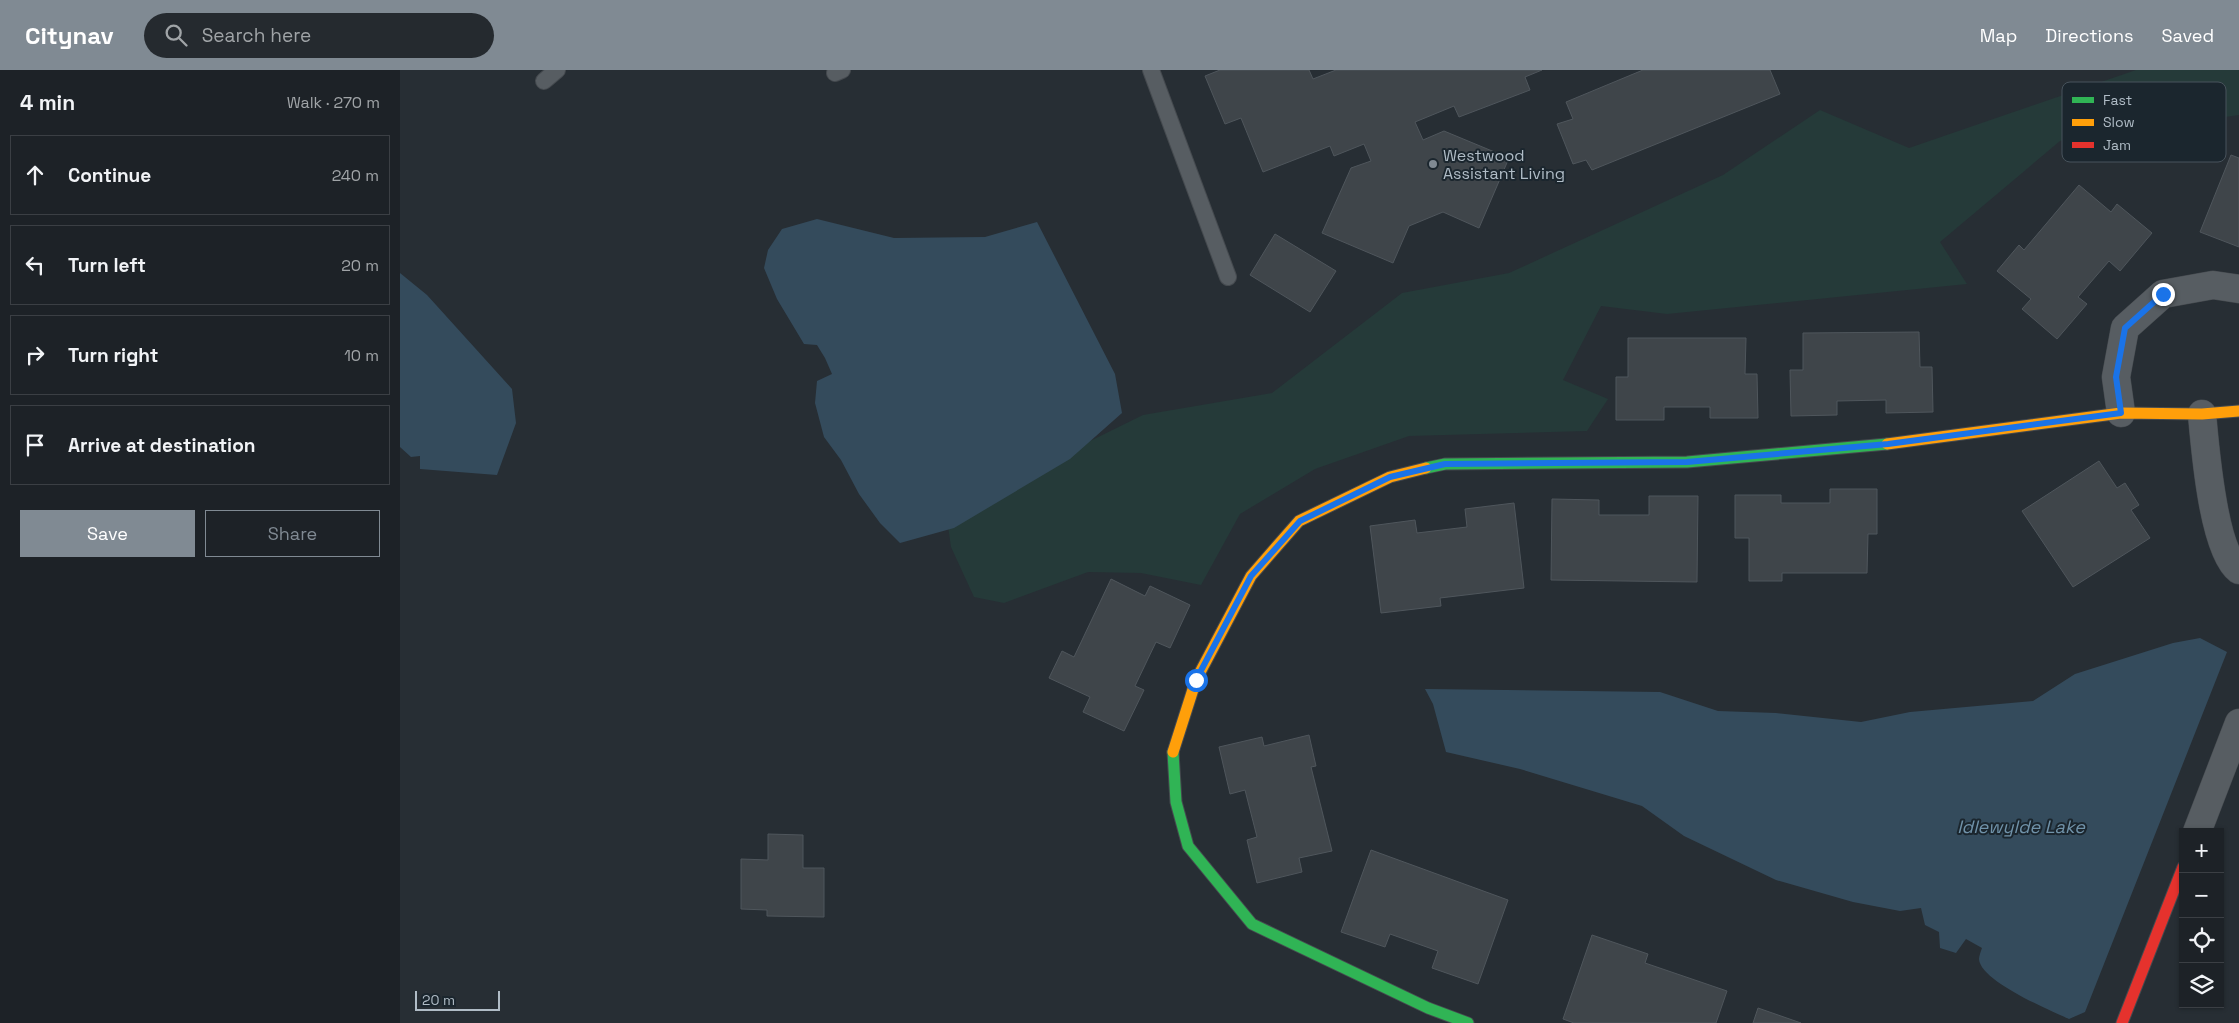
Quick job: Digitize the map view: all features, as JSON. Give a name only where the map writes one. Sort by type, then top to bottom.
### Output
[{"type":"street","points":[[2121,413],[2116,377],[2125,328],[2163,294],[2213,285],[2239,289]]},
{"type":"street","points":[[1468,1023],[1428,1008],[1252,924],[1188,846],[1176,802],[1173,753],[1196,680],[1251,576],[1300,521],[1390,477],[1445,464],[1687,462],[1888,444],[2121,413],[2202,414],[2239,411]]},
{"type":"street","points":[[2202,414],[2209,484],[2224,547],[2234,567],[2239,570]]},
{"type":"street","points":[[2199,828],[2239,724]]},
{"type":"street","points":[[2122,1023],[2181,873]]},
{"type":"lane","points":[[544,81],[557,70]]},
{"type":"lane","points":[[1151,70],[1228,277]]},
{"type":"green space","points":[[2136,70],[2239,70],[2239,115],[2226,117],[2226,82],[2101,82]]},
{"type":"green space","points":[[2062,95],[2062,141],[1940,242],[1967,284],[1667,314],[1601,306],[1563,380],[1608,399],[1587,431],[1409,436],[1315,469],[1240,514],[1201,585],[1141,573],[1088,572],[1004,603],[974,597],[951,547],[946,512],[1143,415],[1272,393],[1402,293],[1509,273],[1723,175],[1820,110],[1909,148]]},
{"type":"water","points":[[817,219],[894,238],[985,237],[1037,222],[1115,374],[1122,413],[1070,459],[954,528],[900,543],[880,523],[859,494],[841,460],[824,437],[815,403],[817,381],[832,374],[817,345],[804,344],[777,299],[764,268],[768,250],[782,229]]},
{"type":"water","points":[[400,273],[427,295],[512,389],[516,423],[497,475],[420,469],[420,456],[411,457],[400,447]]},
{"type":"water","name":"Idlewylde Lake","points":[[2200,638],[2227,652],[2085,1012],[2069,1019],[2003,986],[1991,977],[1982,968],[1979,959],[1982,948],[1966,939],[1956,953],[1940,948],[1939,932],[1925,925],[1921,908],[1900,911],[1853,902],[1776,880],[1684,836],[1642,806],[1520,769],[1446,752],[1433,704],[1425,689],[1660,692],[1718,711],[1776,713],[1861,722],[1910,712],[2033,701],[2075,674],[2173,643]]},
{"type":"building","name":"Westwood Assistant Living","points":[[1220,70],[1309,70],[1313,79],[1336,70],[1542,70],[1525,77],[1530,90],[1459,117],[1454,106],[1415,122],[1423,140],[1444,131],[1509,158],[1479,228],[1443,212],[1409,226],[1393,263],[1322,233],[1351,168],[1371,161],[1364,144],[1334,156],[1330,146],[1263,172],[1241,118],[1225,124],[1205,76]]},
{"type":"building","name":"Westwood Assistant Living","points":[[1643,70],[1770,70],[1780,94],[1592,170],[1586,160],[1573,164],[1557,124],[1573,119],[1566,102]]},
{"type":"building","points":[[2231,155],[2239,158],[2239,247],[2200,232]]},
{"type":"building","points":[[2079,185],[2111,212],[2117,204],[2152,233],[2120,271],[2109,261],[2078,297],[2087,304],[2057,339],[2022,309],[2031,299],[1997,271],[2019,245],[2024,250]]},
{"type":"building","points":[[1275,234],[1336,271],[1310,312],[1250,275]]},
{"type":"building","points":[[1919,332],[1920,367],[1932,367],[1933,412],[1886,413],[1886,400],[1837,401],[1837,415],[1791,416],[1790,370],[1803,370],[1803,333]]},
{"type":"building","points":[[1628,338],[1746,338],[1745,374],[1757,374],[1758,418],[1710,418],[1710,407],[1664,407],[1664,420],[1616,420],[1616,377],[1628,377]]},
{"type":"building","points":[[2099,461],[2117,488],[2125,483],[2139,505],[2131,510],[2150,538],[2073,587],[2022,511]]},
{"type":"building","points":[[1830,489],[1877,489],[1877,534],[1868,534],[1867,573],[1782,573],[1782,581],[1749,581],[1749,538],[1735,538],[1735,495],[1781,495],[1781,503],[1830,503]]},
{"type":"building","points":[[1649,496],[1698,496],[1697,582],[1551,580],[1552,499],[1599,500],[1599,515],[1649,515]]},
{"type":"building","points":[[1514,503],[1524,588],[1440,598],[1441,606],[1381,613],[1370,526],[1415,520],[1417,533],[1467,527],[1465,509]]},
{"type":"building","points":[[1111,579],[1145,596],[1150,586],[1190,605],[1170,648],[1156,642],[1135,686],[1144,690],[1124,731],[1083,712],[1090,697],[1049,678],[1062,651],[1074,657]]},
{"type":"building","points":[[1309,735],[1316,766],[1311,767],[1332,851],[1299,858],[1302,872],[1257,883],[1247,840],[1257,837],[1245,790],[1230,794],[1219,747],[1262,737],[1264,746]]},
{"type":"building","points":[[768,834],[803,835],[803,868],[824,868],[824,917],[767,916],[767,910],[741,909],[741,859],[768,860]]},
{"type":"building","points":[[1371,850],[1508,900],[1478,984],[1432,968],[1438,951],[1390,934],[1385,947],[1341,932]]},
{"type":"building","points":[[1592,935],[1648,954],[1645,963],[1727,991],[1716,1023],[1574,1023],[1563,1019]]},
{"type":"building","points":[[1758,1008],[1801,1023],[1753,1023]]},
{"type":"traffic: fast","points":[[1426,468],[1445,464],[1687,462],[1887,444]]},
{"type":"traffic: fast","points":[[1173,752],[1176,802],[1188,846],[1252,924],[1428,1008],[1468,1023]]},
{"type":"traffic: slow","points":[[1887,444],[2121,413],[2202,414],[2239,411]]},
{"type":"traffic: slow","points":[[1173,752],[1196,680],[1251,576],[1299,521],[1390,477],[1426,468]]},
{"type":"traffic: jam","points":[[2122,1023],[2181,873]]},
{"type":"place","name":"Westwood Assistant Living","points":[[1433,164]]},
{"type":"route","points":[[1196,680],[1251,576],[1300,521],[1390,477],[1445,464],[1687,462],[1888,444],[2020,428],[2121,413],[2116,377],[2125,328],[2163,294]]}]
